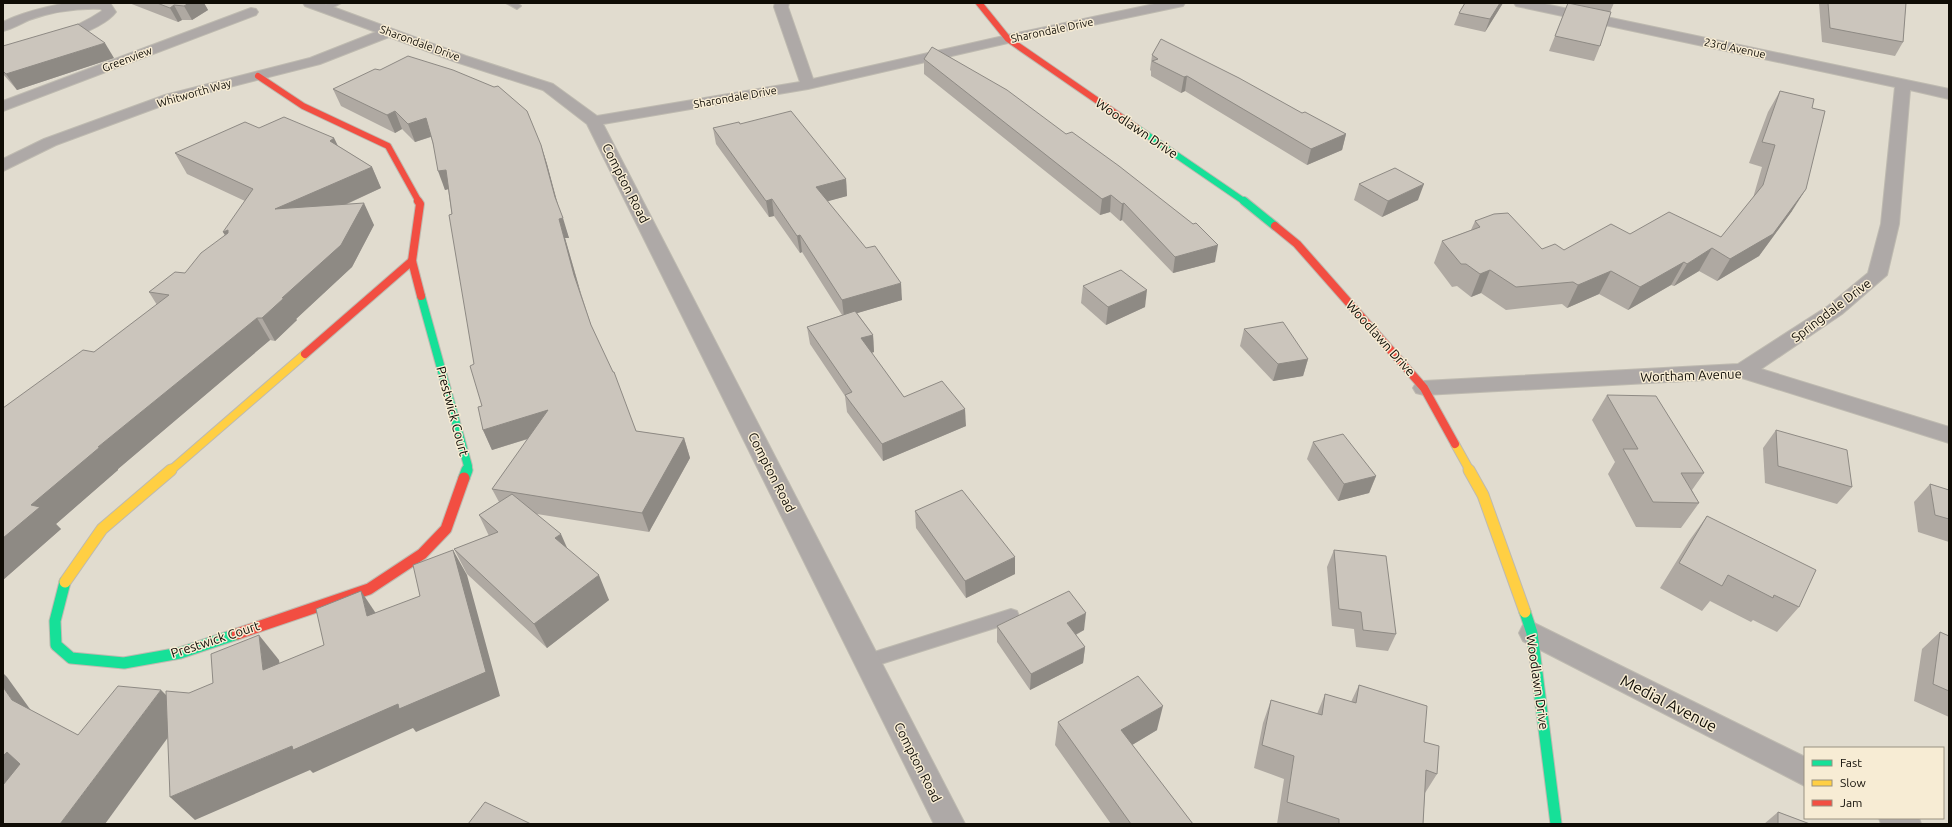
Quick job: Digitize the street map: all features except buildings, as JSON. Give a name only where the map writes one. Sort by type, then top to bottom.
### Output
[{"type":"street","name":"Sharondale Drive","points":[[310,3],[331,6],[390,32],[461,59],[548,87],[594,121],[808,85],[1008,39],[1178,3]]},
{"type":"street","points":[[782,3],[781,7],[808,85]]},
{"type":"street","name":"Woodlawn Drive","points":[[979,3],[1008,39],[1252,207],[1291,239],[1424,388],[1483,495],[1532,633],[1556,824]]},
{"type":"street","name":"23rd Avenue","points":[[1521,3],[1949,94]]},
{"type":"street","points":[[3,27],[30,16],[64,7],[92,4],[105,5],[109,12],[98,21],[68,33],[3,53]]},
{"type":"street","name":"Greenview","points":[[3,106],[251,12]]},
{"type":"street","name":"Whitworth Way","points":[[3,166],[50,142],[170,98],[315,61],[390,32]]},
{"type":"street","name":"Prestwick Court","points":[[258,76],[303,106],[388,146],[420,204],[412,261],[468,466],[446,529],[422,554],[369,589],[180,653],[124,663],[71,658],[56,645],[55,621],[65,580],[102,529],[412,261]]},
{"type":"street","name":"Springdale Drive","points":[[1743,372],[1835,310],[1877,275],[1890,224],[1895,184],[1903,84]]},
{"type":"street","name":"Compton Road","points":[[594,121],[950,824]]},
{"type":"street","name":"Wortham Avenue","points":[[1424,388],[1743,372],[1949,435]]},
{"type":"street","name":"Medial Avenue","points":[[1532,633],[1804,771]]},
{"type":"street","points":[[1896,819],[1906,824]]},
{"type":"lane","points":[[868,661],[1011,616]]},
{"type":"traffic: fast","points":[[1137,128],[1252,207],[1275,226]]},
{"type":"traffic: fast","points":[[421,296],[468,466],[464,478]]},
{"type":"traffic: fast","points":[[65,582],[55,621],[56,645],[71,658],[124,663],[180,653],[237,634]]},
{"type":"traffic: fast","points":[[1525,612],[1532,633],[1556,824]]},
{"type":"traffic: slow","points":[[65,582],[102,529],[305,354]]},
{"type":"traffic: slow","points":[[1455,444],[1483,495],[1525,612]]},
{"type":"traffic: jam","points":[[979,3],[1008,39],[1137,128]]},
{"type":"traffic: jam","points":[[258,76],[303,106],[388,146],[420,204],[412,261],[421,296]]},
{"type":"traffic: jam","points":[[1275,226],[1297,244],[1424,388],[1455,444]]},
{"type":"traffic: jam","points":[[305,354],[412,261]]},
{"type":"traffic: jam","points":[[237,634],[369,589],[422,554],[446,529],[464,478]]}]
